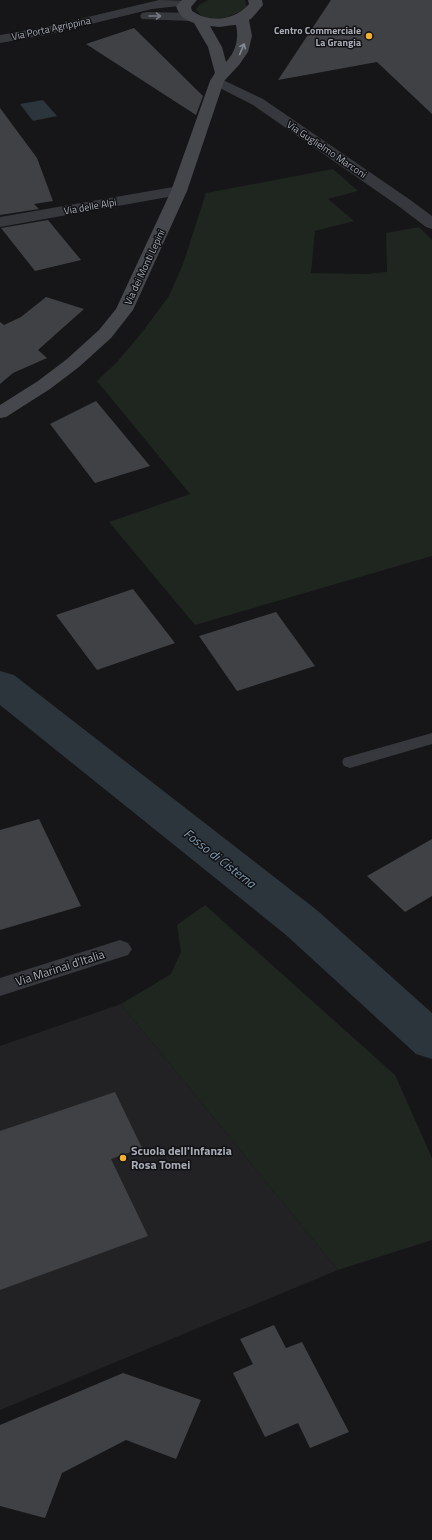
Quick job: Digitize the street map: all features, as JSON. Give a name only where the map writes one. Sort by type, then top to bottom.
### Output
[{"type":"street","points":[[195,19],[224,23],[241,18],[254,10],[256,5],[255,0]]},
{"type":"street","points":[[189,1],[184,4],[184,10],[195,19],[215,47],[220,77]]},
{"type":"street","name":"Via Porta Agrippina","points":[[0,39],[46,31],[152,5],[189,1]]},
{"type":"street","name":"Via Porta Agrippina","points":[[102,17],[195,19]]},
{"type":"street","name":"Via dei Monti Lepini","points":[[0,413],[44,385],[73,363],[105,334],[116,321],[132,296],[179,191],[220,77],[234,63],[244,44],[245,32],[241,18]]},
{"type":"street","name":"Via Guglielmo Marconi","points":[[220,77],[397,198],[432,224]]},
{"type":"street","name":"Via delle Alpi","points":[[0,222],[179,191]]},
{"type":"street","name":"Via Marinai d'Italia","points":[[0,987],[120,949]]},
{"type":"lane","points":[[350,762],[432,738]]},
{"type":"shaded area","points":[[208,0],[245,0],[247,7],[228,17],[213,19],[206,18],[196,9],[199,5]]},
{"type":"shaded area","points":[[43,100],[57,116],[33,121],[20,104]]},
{"type":"shaded area","points":[[333,169],[358,191],[328,199],[354,221],[315,231],[311,273],[368,274],[387,272],[386,233],[419,227],[432,240],[432,556],[195,625],[109,522],[190,494],[97,381],[117,362],[140,335],[169,296],[183,264],[206,193]]},
{"type":"shaded area","points":[[205,905],[395,1075],[432,1158],[432,1240],[338,1270],[121,1004],[171,974],[181,952],[177,925]]},
{"type":"shaded area","name":"Scuola dell'Infanzia Rosa Tomei","points":[[121,1004],[338,1270],[0,1410],[0,1046]]},
{"type":"building","name":"Centro Commerciale La Grangia","points":[[331,0],[432,0],[432,114],[377,62],[278,80]]},
{"type":"building","points":[[134,28],[203,96],[196,115],[86,44]]},
{"type":"building","points":[[0,108],[37,158],[53,201],[34,204],[39,209],[0,215]]},
{"type":"building","points":[[48,220],[81,260],[35,271],[1,228]]},
{"type":"building","points":[[46,297],[84,309],[38,350],[47,358],[13,373],[0,384],[0,322],[4,325],[21,317]]},
{"type":"building","points":[[96,401],[150,466],[95,483],[50,424]]},
{"type":"building","points":[[133,589],[175,643],[97,670],[56,615]]},
{"type":"building","points":[[276,612],[315,666],[237,691],[199,636]]},
{"type":"building","points":[[39,819],[81,906],[0,930],[0,830]]},
{"type":"building","points":[[432,839],[432,896],[405,912],[367,876]]},
{"type":"building","points":[[115,1092],[142,1148],[111,1159],[148,1236],[0,1290],[0,1131]]},
{"type":"building","points":[[274,1325],[286,1348],[302,1342],[349,1432],[310,1448],[298,1423],[265,1437],[233,1373],[253,1364],[240,1339]]},
{"type":"building","points":[[123,1373],[201,1400],[176,1459],[126,1440],[62,1473],[45,1518],[0,1506],[0,1425]]},
{"type":"waterway","name":"Fosso di Cisterna","points":[[0,684],[302,923],[432,1041]]},
{"type":"place","name":"Centro Commerciale La Grangia","points":[[369,36]]},
{"type":"place","name":"Scuola dell'Infanzia Rosa Tomei","points":[[123,1158]]}]
